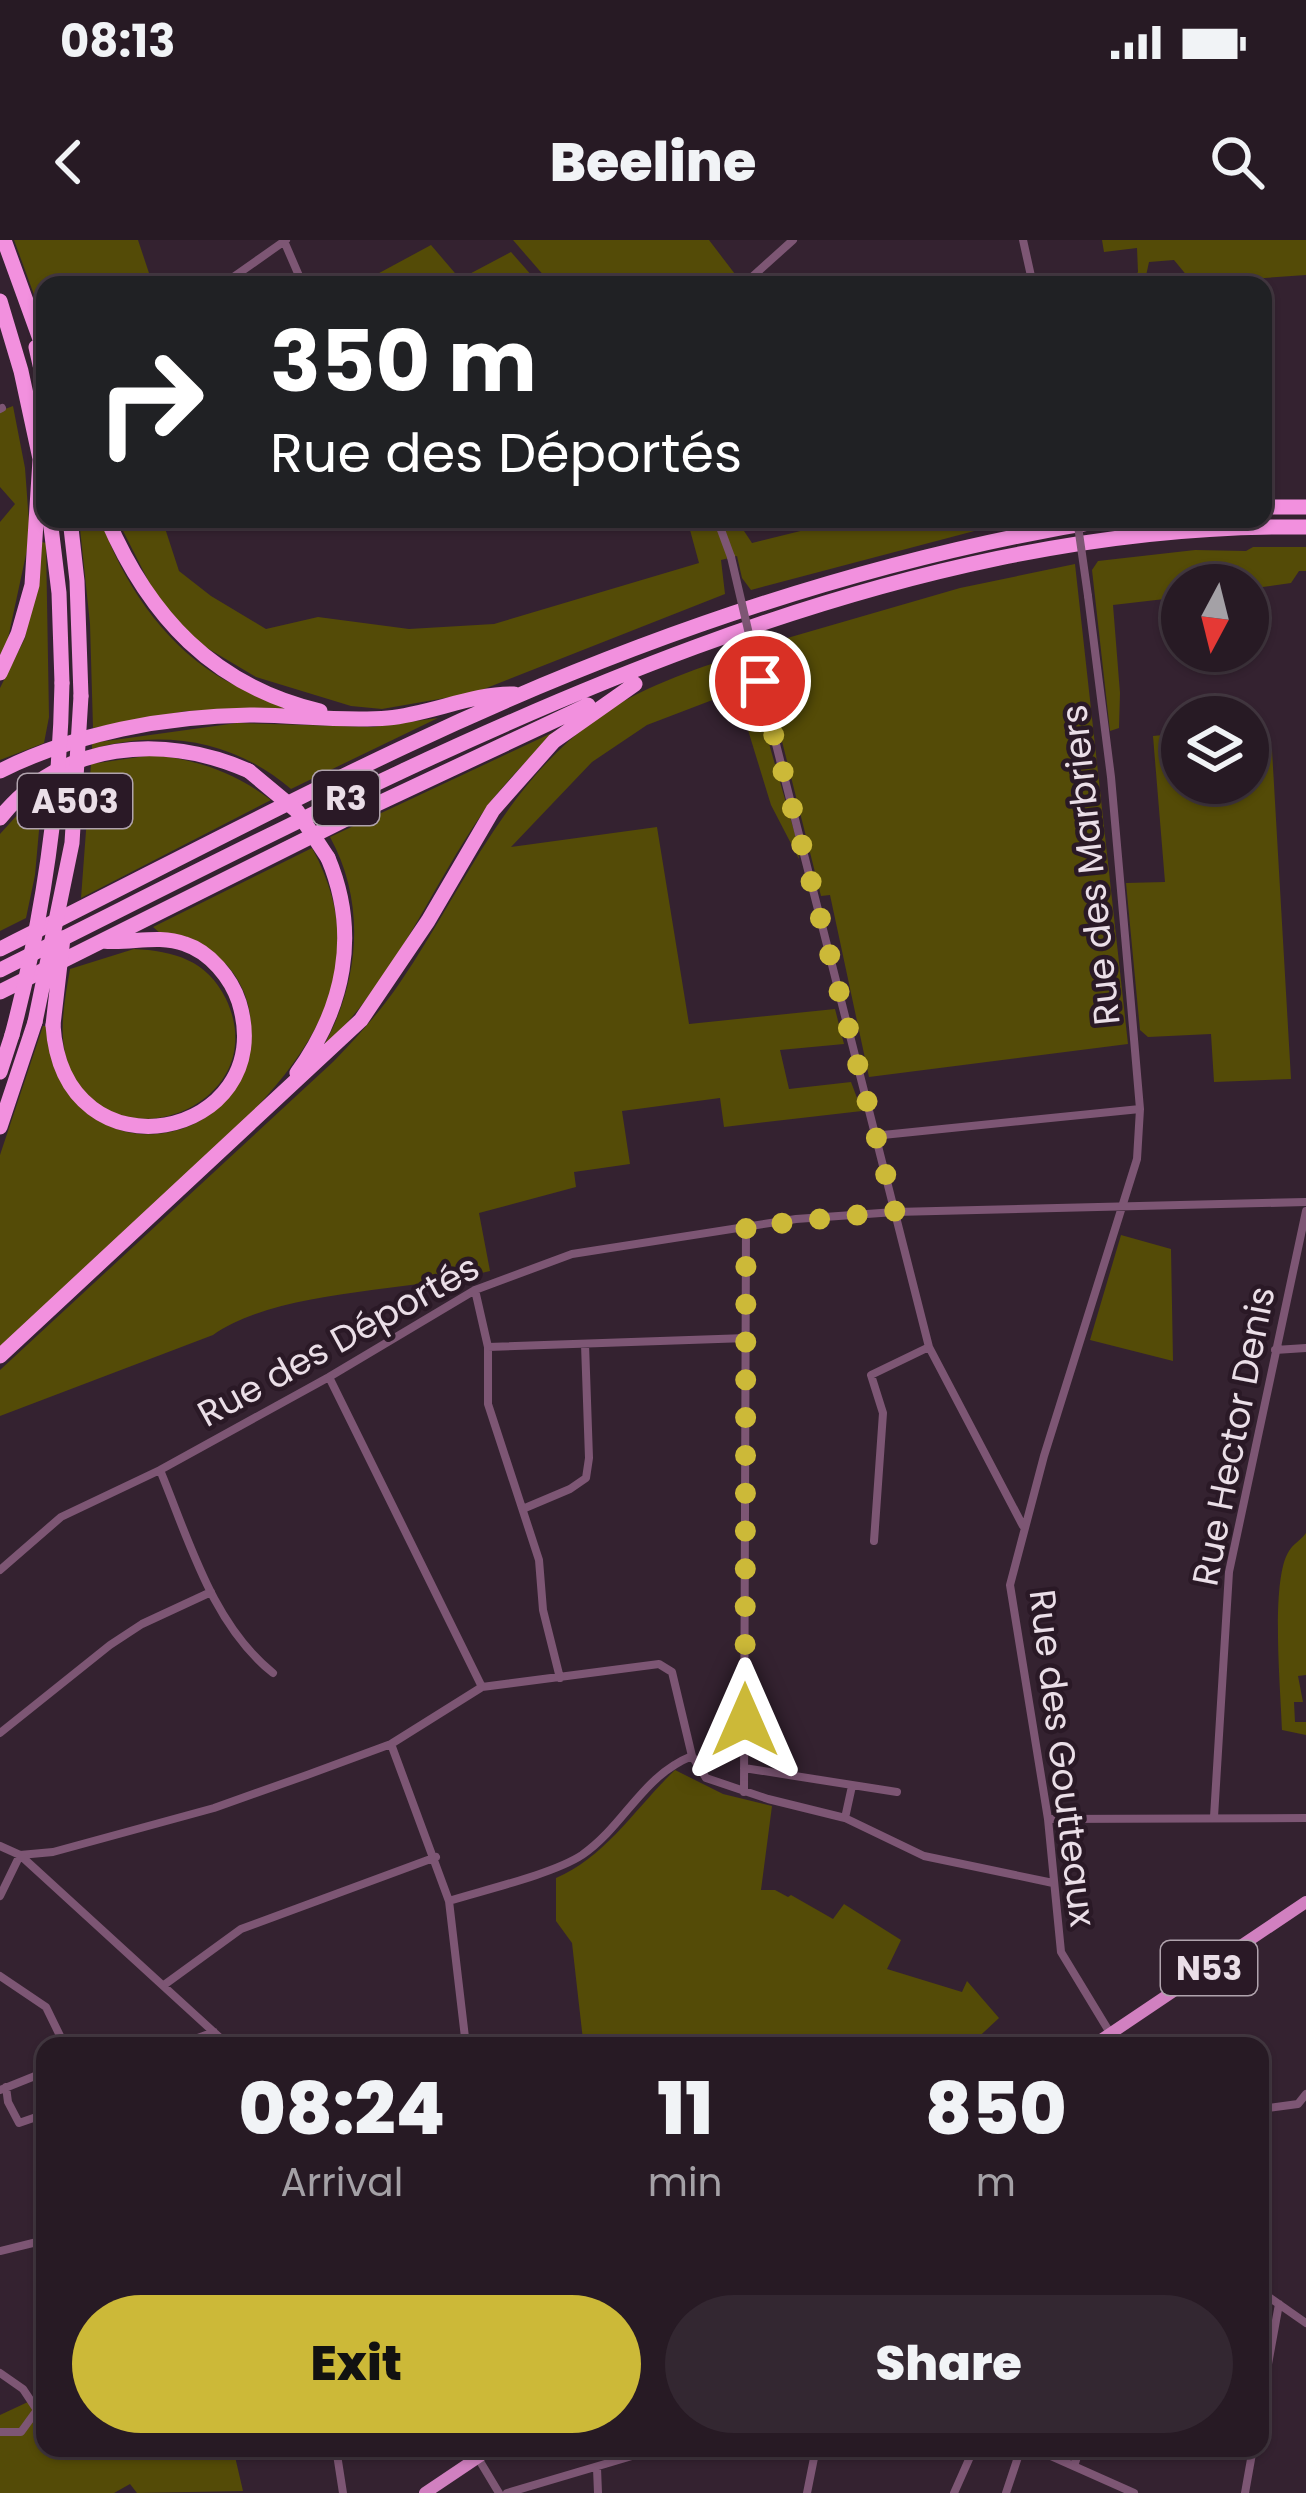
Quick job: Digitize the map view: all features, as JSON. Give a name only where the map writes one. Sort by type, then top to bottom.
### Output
[{"type":"highway","points":[[4,240],[36,330]]},
{"type":"highway","points":[[0,301],[36,441]]},
{"type":"highway","points":[[26,304],[36,348]]},
{"type":"highway","points":[[1272,507],[1306,507]]},
{"type":"highway","points":[[0,674],[32,585],[36,522]]},
{"type":"highway","name":"R3","points":[[0,970],[413,765],[701,646],[863,595],[1058,548],[1205,530],[1306,527]]},
{"type":"highway","name":"A503","points":[[0,1072],[34,948],[54,840],[62,683],[51,528]]},
{"type":"highway","name":"A503","points":[[0,1126],[35,1022],[72,843],[81,696],[71,528]]},
{"type":"highway","points":[[111,528],[150,602],[205,656],[274,696],[352,718]]},
{"type":"highway","name":"R3","points":[[0,949],[406,746],[523,694],[698,626],[851,576],[967,546],[1064,528]]},
{"type":"highway","points":[[0,992],[360,812],[681,664],[701,646]]},
{"type":"highway","points":[[0,1356],[346,1035],[386,988],[483,824],[532,762],[577,722],[635,684]]},
{"type":"highway","points":[[0,772],[70,743],[151,723],[226,716],[352,718],[425,713],[496,693],[523,694]]},
{"type":"highway","points":[[0,818],[42,779],[68,765],[143,746],[184,750],[249,771],[297,811],[338,882],[345,925],[342,979],[322,1035],[278,1100]]},
{"type":"highway","points":[[61,906],[65,921],[53,1025],[58,1064],[70,1087],[112,1121],[139,1128],[167,1128],[194,1118],[217,1101],[232,1080],[244,1039],[235,990],[203,952],[184,944],[160,939],[100,941]]},
{"type":"main road","name":"N53","points":[[1118,2037],[1306,1902]]},
{"type":"main road","points":[[425,2493],[469,2457]]},
{"type":"street","points":[[753,276],[793,240]]},
{"type":"street","points":[[1023,240],[1031,276]]},
{"type":"street","points":[[234,276],[281,242],[298,276]]},
{"type":"street","points":[[720,528],[929,1347],[1024,1527]]},
{"type":"street","name":"Rue des Marbriers","points":[[1078,528],[1111,777],[1140,1108],[1137,1159],[1124,1204]]},
{"type":"street","points":[[873,1136],[1140,1108]]},
{"type":"street","name":"Rue des Déportés","points":[[0,1570],[61,1517],[160,1470],[475,1290],[572,1254],[746,1227],[895,1211],[1306,1202]]},
{"type":"street","name":"Rue des Goutteaux","points":[[1112,2037],[1061,1952],[1048,1819],[1010,1585],[1124,1204]]},
{"type":"street","name":"Rue Hector Denis","points":[[1214,1817],[1229,1572],[1306,1211]]},
{"type":"street","points":[[744,1792],[746,1227]]},
{"type":"street","points":[[475,1290],[488,1347],[488,1404],[539,1560],[543,1610],[560,1678]]},
{"type":"street","points":[[488,1347],[746,1338]]},
{"type":"street","points":[[525,1508],[586,1478],[590,1458],[585,1343]]},
{"type":"street","points":[[874,1541],[883,1413],[872,1375],[929,1347]]},
{"type":"street","points":[[1275,1350],[1306,1348]]},
{"type":"street","points":[[329,1377],[482,1687]]},
{"type":"street","points":[[160,1470],[211,1592],[247,1652],[273,1673]]},
{"type":"street","points":[[0,1733],[110,1645],[142,1624],[211,1592]]},
{"type":"street","points":[[20,1855],[53,1852],[214,1808],[391,1744],[482,1687],[659,1664],[672,1672],[692,1756],[706,1778],[845,1818],[924,1856],[1053,1883]]},
{"type":"street","points":[[391,1744],[449,1901],[465,2037]]},
{"type":"street","points":[[449,1901],[578,1858],[667,1766],[692,1756]]},
{"type":"street","points":[[744,1768],[897,1792]]},
{"type":"street","points":[[845,1818],[852,1786]]},
{"type":"street","points":[[1048,1819],[1306,1818]]},
{"type":"street","points":[[0,1846],[20,1855],[219,2037]]},
{"type":"street","points":[[0,1896],[20,1855]]},
{"type":"street","points":[[164,1985],[241,1929],[436,1857]]},
{"type":"street","points":[[0,1976],[46,2007],[61,2037]]},
{"type":"street","points":[[200,2037],[214,2032]]},
{"type":"street","points":[[36,2076],[3,2089],[19,2123],[36,2117]]},
{"type":"street","points":[[1269,2109],[1302,2107],[1306,2094]]},
{"type":"street","points":[[0,2252],[36,2242]]},
{"type":"street","points":[[1269,2297],[1306,2324]]},
{"type":"street","points":[[1269,2359],[1279,2304]]},
{"type":"street","points":[[0,2373],[23,2389],[36,2408]]},
{"type":"street","points":[[0,2432],[21,2432],[36,2411]]},
{"type":"street","points":[[338,2457],[344,2493]]},
{"type":"street","points":[[477,2457],[503,2493],[631,2457]]},
{"type":"street","points":[[807,2493],[814,2457]]},
{"type":"street","points":[[954,2493],[970,2457]]},
{"type":"street","points":[[1006,2493],[1018,2457]]},
{"type":"street","points":[[1054,2457],[1134,2493]]},
{"type":"street","points":[[1074,2466],[1077,2457]]},
{"type":"street","points":[[1244,2493],[1251,2457]]},
{"type":"street","points":[[597,2468],[598,2493]]},
{"type":"shaded area","points":[[14,240],[138,240],[150,276],[36,276],[36,300]]},
{"type":"shaded area","points":[[513,240],[709,240],[736,276],[544,276]]},
{"type":"shaded area","points":[[1102,240],[1306,240],[1306,275],[1187,276],[1174,260],[1149,262],[1146,276],[1135,276],[1137,248],[1104,252]]},
{"type":"shaded area","points":[[431,245],[457,276],[374,276]]},
{"type":"shaded area","points":[[511,252],[532,276],[466,276]]},
{"type":"shaded area","points":[[13,406],[25,468],[30,536],[7,643],[0,655],[0,522],[15,504],[0,487],[0,411]]},
{"type":"shaded area","points":[[80,528],[104,528],[132,586],[178,645],[218,676],[286,709],[186,711],[93,728],[90,624]]},
{"type":"shaded area","points":[[122,528],[165,528],[179,571],[266,629],[318,617],[409,629],[494,624],[699,563],[689,528],[742,528],[752,543],[813,528],[986,528],[751,590],[742,578],[737,556],[721,560],[725,594],[474,693],[382,709],[351,706],[256,677],[202,645],[160,604]]},
{"type":"shaded area","points":[[42,542],[46,543],[49,717],[44,743],[0,760],[0,688],[25,638]]},
{"type":"shaded area","points":[[1306,547],[1306,571],[1299,571],[1291,583],[1269,586],[1269,564],[1161,564],[1161,599],[1113,605],[1120,693],[1119,728],[1110,731],[1092,570],[1098,561],[1195,550]]},
{"type":"shaded area","points":[[1075,564],[1128,1044],[869,1077],[830,895],[821,896],[759,650],[960,588]]},
{"type":"shaded area","points":[[743,653],[799,859],[771,805],[736,691],[647,725],[592,762],[511,847],[657,827],[689,1024],[835,1009],[844,1044],[780,1050],[789,1089],[851,1082],[862,1111],[724,1127],[720,1098],[622,1111],[630,1164],[574,1172],[576,1187],[479,1213],[490,1271],[272,1309],[0,1416],[0,1370],[334,1061],[399,984],[508,810],[561,748],[628,699]]},
{"type":"shaded area","points":[[438,718],[291,789],[246,759],[197,743],[145,740],[92,749],[92,743],[237,723],[373,727]]},
{"type":"shaded area","points":[[556,731],[481,815],[390,966],[323,1047],[344,997],[354,943],[350,889],[330,837]]},
{"type":"shaded area","points":[[1161,735],[1161,804],[1269,804],[1272,750],[1291,1079],[1214,1082],[1211,1034],[1148,1037],[1140,1030],[1126,883],[1165,882],[1153,736]]},
{"type":"shaded area","points":[[153,755],[215,769],[271,800],[81,898],[91,764]]},
{"type":"shaded area","points":[[37,793],[42,797],[26,918],[0,931],[0,834]]},
{"type":"shaded area","points":[[312,848],[329,886],[337,922],[337,956],[319,1021],[301,1052],[252,1112],[0,1348],[0,1155],[43,1026],[48,1026],[61,1078],[87,1112],[122,1131],[160,1134],[197,1123],[227,1099],[246,1062],[249,1008],[226,964],[153,927]]},
{"type":"shaded area","points":[[134,949],[176,955],[209,975],[226,999],[235,1037],[228,1070],[208,1095],[180,1112],[147,1119],[115,1113],[87,1095],[67,1061],[63,1038],[70,969]]},
{"type":"shaded area","points":[[1121,1235],[1171,1249],[1173,1361],[1090,1340]]},
{"type":"shaded area","points":[[1306,1533],[1306,1675],[1298,1676],[1303,1702],[1294,1702],[1295,1722],[1306,1722],[1306,1735],[1282,1730],[1278,1637],[1283,1565]]},
{"type":"shaded area","points":[[675,1770],[723,1794],[772,1806],[761,1890],[791,1895],[833,1919],[844,1904],[901,1940],[887,1969],[962,1992],[967,1981],[999,2018],[979,2037],[583,2037],[572,1943],[556,1921],[556,1878],[606,1844]]},
{"type":"shaded area","points":[[36,2398],[36,2457],[235,2457],[243,2491],[137,2493],[130,2484],[114,2493],[0,2493],[0,2415]]},
{"type":"route","points":[[745,1720],[746,1227],[895,1211],[760,681]]}]
